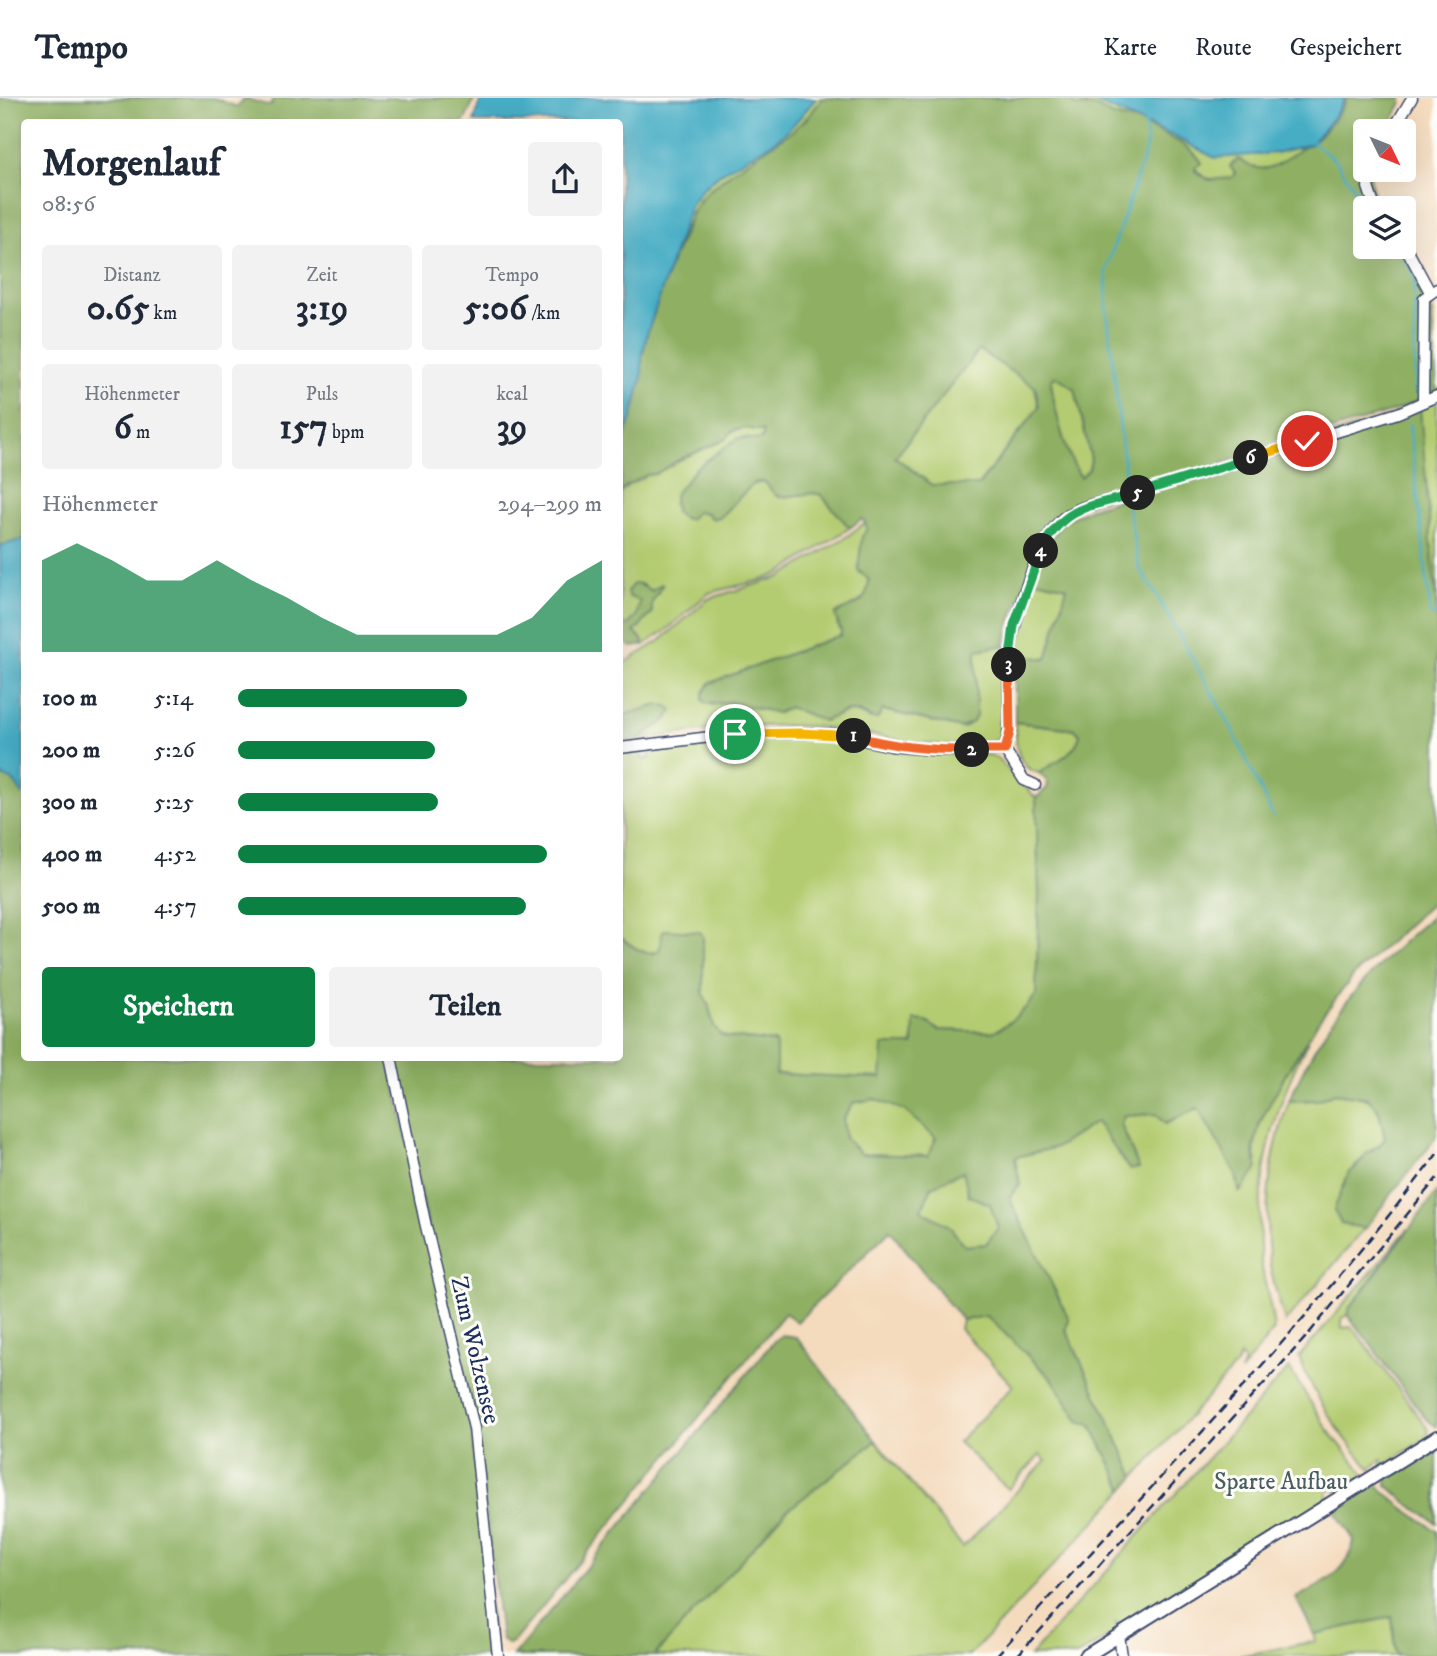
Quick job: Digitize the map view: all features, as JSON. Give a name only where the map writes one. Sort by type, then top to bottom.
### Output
[{"type":"main road","points":[[1086,1656],[1437,1437]]},
{"type":"street","points":[[1399,119],[1412,98]]},
{"type":"street","points":[[1413,259],[1433,290],[1424,299],[1423,402]]},
{"type":"street","points":[[1035,785],[1024,780],[1005,750],[1010,732],[1009,665],[1014,625],[1037,561],[1047,539],[1061,520],[1089,506],[1398,414],[1437,396]]},
{"type":"street","points":[[623,748],[735,734],[801,733],[836,734],[891,746],[933,750],[1005,750]]},
{"type":"street","name":"Zum Wolzensee","points":[[392,1061],[425,1222],[474,1428],[498,1656]]},
{"type":"street","points":[[1119,1635],[1122,1656]]},
{"type":"green space","points":[[0,98],[214,98],[237,107],[245,98],[269,106],[272,105],[273,98],[475,98],[465,119],[21,119],[21,540],[0,546]]},
{"type":"green space","points":[[811,98],[823,98],[793,131],[721,180],[699,201],[689,218],[670,266],[690,206],[702,189],[729,167],[774,141]]},
{"type":"green space","points":[[823,98],[1064,98],[1076,106],[1097,107],[1112,116],[1145,123],[1146,126],[1177,141],[1197,156],[1202,163],[1195,167],[1195,171],[1209,180],[1231,178],[1235,173],[1230,166],[1238,159],[1257,168],[1280,163],[1324,131],[1347,98],[1402,98],[1393,119],[1353,119],[1353,182],[1371,182],[1373,196],[1353,196],[1353,259],[1411,259],[1431,294],[1437,392],[1397,410],[1069,510],[1035,556],[1009,626],[1005,645],[976,650],[976,716],[973,722],[961,728],[883,710],[877,719],[850,711],[824,721],[789,707],[778,713],[729,702],[707,704],[703,700],[703,694],[710,683],[841,635],[835,615],[862,600],[869,580],[858,570],[862,536],[867,529],[865,522],[862,519],[851,527],[848,526],[821,495],[814,493],[782,497],[775,495],[765,482],[755,482],[721,516],[712,519],[707,513],[697,512],[689,519],[675,512],[674,495],[696,468],[738,438],[759,440],[763,437],[763,431],[745,428],[732,431],[726,439],[655,474],[647,475],[623,490],[623,443],[642,378],[642,357],[647,334],[670,266],[694,209],[705,194],[733,171],[791,132]],"holes":[[[979,350],[1035,387],[1039,407],[979,485],[932,485],[895,457]],[[1056,376],[1075,389],[1091,459],[1089,469],[1081,477],[1065,445],[1058,418],[1051,381]]]},
{"type":"green space","points":[[1064,98],[1093,98],[1307,144],[1275,166],[1257,169],[1241,160],[1230,166],[1235,173],[1231,178],[1212,179],[1200,174],[1185,146],[1146,126],[1145,123],[1112,116],[1097,107],[1076,106]]},
{"type":"green space","points":[[979,350],[1035,387],[1039,407],[978,485],[932,485],[895,457]]},
{"type":"green space","points":[[1056,376],[1075,388],[1091,459],[1089,469],[1081,477],[1065,444],[1058,417],[1051,381]]},
{"type":"green space","points":[[1437,400],[1437,612],[1420,408]]},
{"type":"green space","points":[[1420,408],[1437,613],[1437,898],[1355,974],[1320,1019],[1260,1122],[1253,1152],[1258,1168],[1240,1192],[1236,1174],[1198,1108],[1165,1124],[1156,1114],[1124,1116],[1121,1125],[1139,1168],[1130,1170],[1096,1122],[1057,1147],[1016,1157],[1020,1184],[1010,1196],[1012,1204],[1069,1319],[1066,1330],[1135,1477],[1124,1490],[1091,1424],[1080,1422],[1053,1380],[987,1316],[962,1320],[890,1230],[797,1322],[785,1313],[514,1641],[507,1644],[501,1638],[475,1425],[426,1216],[395,1061],[623,1061],[623,939],[641,951],[653,953],[660,947],[663,930],[700,932],[703,936],[703,994],[714,1026],[721,1035],[727,1037],[774,1042],[776,1074],[881,1078],[883,1045],[913,1045],[914,1020],[925,1021],[939,1030],[992,1032],[1010,1021],[1036,995],[1039,894],[1036,798],[1048,787],[1047,781],[1039,773],[1069,753],[1080,735],[1075,729],[1015,722],[1015,655],[1047,659],[1067,587],[1033,579],[1040,560],[1062,522],[1091,508]],"holes":[[[874,1099],[904,1110],[936,1138],[928,1156],[861,1154],[845,1138],[843,1119],[853,1103]],[[963,1171],[969,1196],[990,1204],[998,1228],[986,1244],[965,1246],[949,1226],[921,1210],[932,1186]]]},
{"type":"green space","points":[[745,428],[763,431],[763,437],[759,440],[744,438],[734,441],[673,504],[680,515],[688,519],[697,512],[707,513],[709,517],[721,517],[750,485],[765,482],[775,494],[782,497],[814,493],[822,495],[851,527],[780,573],[709,593],[665,631],[644,645],[634,632],[652,613],[652,602],[662,586],[652,591],[641,584],[630,597],[641,601],[637,616],[628,625],[623,626],[623,490],[636,480],[655,474],[732,431]]},
{"type":"green space","points":[[866,522],[860,573],[868,577],[869,585],[861,601],[837,613],[841,635],[710,683],[712,705],[729,702],[778,713],[789,707],[824,721],[852,712],[870,719],[883,710],[966,727],[976,716],[976,650],[1005,645],[1006,724],[1000,736],[984,744],[936,745],[827,728],[785,725],[640,739],[669,718],[659,705],[623,715],[623,664],[661,640],[708,599],[780,577]]},
{"type":"green space","points":[[1033,579],[1068,587],[1047,659],[1015,655],[1019,628]]},
{"type":"green space","points":[[637,583],[652,591],[661,584],[662,586],[652,602],[652,613],[634,632],[644,645],[632,647],[623,641],[623,626],[629,625],[636,616],[640,601],[628,596],[627,592]]},
{"type":"green space","points":[[659,705],[668,706],[672,711],[666,720],[640,739],[623,742],[623,715]]},
{"type":"green space","points":[[1015,722],[1075,729],[1080,735],[1069,753],[1039,773],[1025,766],[1021,760]]},
{"type":"green space","points":[[800,736],[849,740],[905,753],[990,755],[997,758],[1036,798],[1039,894],[1036,995],[1022,1011],[992,1032],[939,1030],[925,1021],[913,1045],[881,1078],[775,1074],[774,1042],[721,1035],[714,1026],[703,994],[703,936],[661,933],[660,950],[650,953],[639,950],[623,939],[623,752],[639,750],[642,759],[649,759],[652,748],[736,738]]},
{"type":"green space","points":[[0,775],[12,780],[21,791],[21,1061],[390,1061],[471,1427],[495,1656],[0,1656]]},
{"type":"green space","points":[[1437,912],[1437,1136],[1365,1228],[1341,1224],[1334,1210],[1349,1172],[1385,1139],[1379,1110],[1368,1098],[1335,1093],[1317,1100],[1289,1101],[1317,1045],[1351,997],[1390,954]]},
{"type":"green space","points":[[1308,1041],[1284,1093],[1268,1147],[1263,1175],[1260,1203],[1261,1261],[1274,1330],[1240,1372],[1244,1362],[1240,1356],[1236,1365],[1135,1477],[1066,1330],[1069,1319],[1012,1204],[1010,1196],[1020,1184],[1014,1159],[1057,1147],[1096,1122],[1129,1143],[1121,1125],[1124,1116],[1156,1114],[1165,1124],[1198,1107],[1236,1174],[1239,1191],[1257,1160],[1257,1134],[1271,1099]]},
{"type":"green space","points":[[1335,1093],[1372,1102],[1379,1115],[1385,1139],[1349,1172],[1341,1224],[1365,1228],[1285,1322],[1271,1272],[1267,1223],[1277,1141],[1289,1101],[1317,1100]]},
{"type":"green space","points":[[874,1099],[905,1110],[936,1137],[928,1156],[861,1154],[845,1138],[843,1119],[853,1103]]},
{"type":"green space","points":[[963,1170],[990,1204],[999,1228],[986,1244],[965,1246],[949,1226],[921,1210],[932,1186]]},
{"type":"green space","points":[[1437,1192],[1437,1427],[1426,1419],[1347,1315]]},
{"type":"green space","points":[[1408,1229],[1347,1315],[1342,1318],[1342,1328],[1351,1327],[1359,1336],[1429,1430],[1427,1438],[1382,1466],[1382,1459],[1371,1469],[1329,1416],[1299,1357]]},
{"type":"green space","points":[[987,1316],[1053,1380],[1080,1422],[1091,1424],[1124,1490],[969,1656],[654,1656],[785,1512],[876,1441],[963,1547],[1046,1461],[1040,1455],[1008,1489],[958,1442],[1013,1386],[960,1329],[962,1320]]},
{"type":"green space","points":[[782,1335],[796,1337],[876,1441],[785,1512],[654,1656],[513,1656],[775,1340]]},
{"type":"green space","name":"Sparte Aufbau","points":[[1289,1368],[1328,1430],[1365,1475],[1338,1492],[1334,1488],[1327,1491],[1327,1501],[1122,1628],[1116,1623],[1116,1632],[1077,1656],[1030,1656]]},
{"type":"green space","points":[[1437,1442],[1437,1523],[1387,1485],[1387,1474]]},
{"type":"green space","points":[[1376,1484],[1402,1507],[1437,1531],[1437,1656],[1396,1656],[1392,1617],[1314,1634],[1296,1598],[1325,1582],[1347,1561],[1354,1540],[1333,1508]]},
{"type":"green space","points":[[1392,1617],[1396,1656],[1239,1656],[1316,1641],[1314,1634]]},
{"type":"water","points":[[481,98],[816,98],[781,136],[707,184],[690,206],[647,334],[642,357],[642,378],[623,442],[623,119],[475,119]]},
{"type":"water","points":[[1085,98],[1345,98],[1336,114],[1311,144],[1276,153],[1215,158],[1171,135]]},
{"type":"water","points":[[21,540],[21,791],[12,780],[0,775],[0,546]]},
{"type":"waterway","points":[[1127,492],[1107,310],[1106,270],[1144,156],[1147,140],[1145,121]]},
{"type":"waterway","points":[[1312,142],[1334,159],[1360,196]]},
{"type":"waterway","points":[[1405,259],[1414,276],[1415,392]]},
{"type":"waterway","points":[[1409,423],[1431,615],[1437,615]]},
{"type":"waterway","points":[[1128,506],[1139,568],[1230,725],[1273,816]]},
{"type":"railway","points":[[996,1656],[1278,1347],[1437,1154]]},
{"type":"railway","points":[[1017,1656],[1306,1337],[1437,1178]]},
{"type":"route","points":[[735,734],[836,734],[891,746],[933,750],[1005,750],[1010,732],[1009,665],[1014,625],[1037,561],[1047,539],[1061,520],[1089,506],[1307,441]]}]
